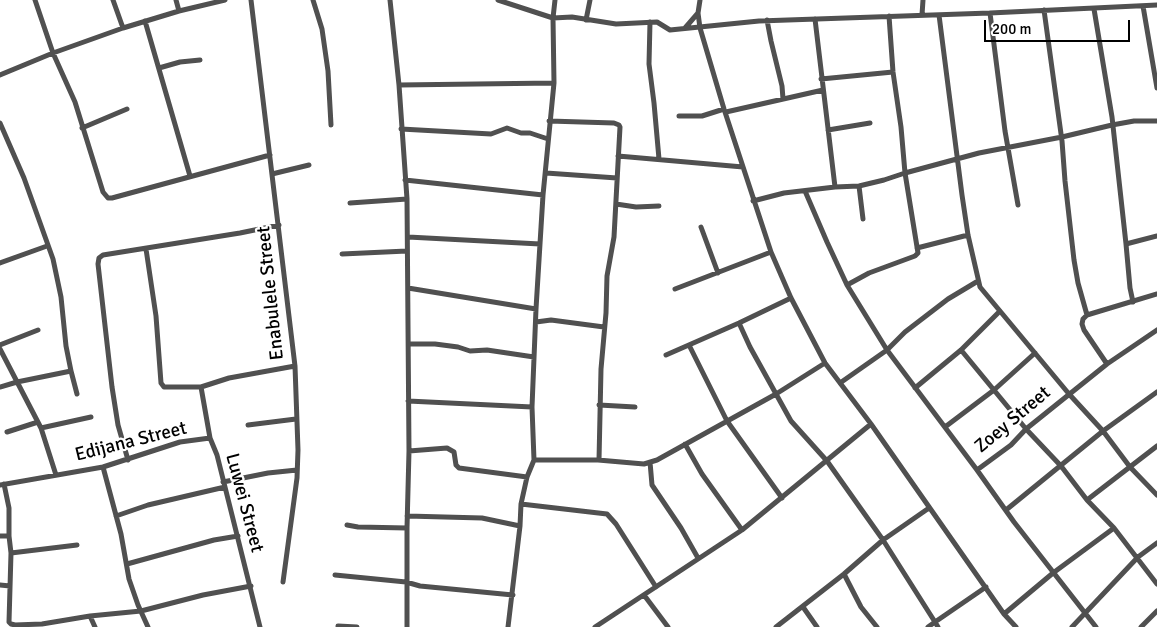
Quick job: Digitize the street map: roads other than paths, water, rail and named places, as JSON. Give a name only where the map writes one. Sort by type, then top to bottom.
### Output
[{"type":"street","points":[[35,0],[52,53],[75,102],[103,192],[108,198],[270,155]]},
{"type":"street","points":[[113,0],[123,28]]},
{"type":"street","points":[[176,0],[179,11]]},
{"type":"street","points":[[0,74],[123,28],[179,11],[225,0]]},
{"type":"street","name":"Enabulele Street","points":[[251,0],[295,366],[297,470],[284,582]]},
{"type":"street","points":[[313,0],[323,38],[328,72],[331,124]]},
{"type":"street","points":[[390,0],[399,84],[407,199],[409,344],[409,452],[406,528],[407,627]]},
{"type":"street","points":[[498,0],[553,18],[572,17],[616,24],[657,22],[670,30],[767,20],[939,15],[1157,5]]},
{"type":"street","points":[[508,627],[513,595],[521,504],[527,477],[534,460],[532,407],[536,309],[543,195],[554,83],[553,18],[555,0]]},
{"type":"street","points":[[586,20],[590,0]]},
{"type":"street","points":[[700,0],[698,13],[702,34],[725,111],[753,201],[771,252],[791,298],[825,363],[871,424],[1004,614],[1016,627]]},
{"type":"street","points":[[922,15],[923,0]]},
{"type":"street","points":[[1137,6],[1138,0]]},
{"type":"street","points":[[1144,6],[1157,88]]},
{"type":"street","points":[[1094,9],[1112,125],[1133,302]]},
{"type":"street","points":[[1044,10],[1062,137],[1074,260],[1087,315]]},
{"type":"street","points":[[685,28],[698,13]]},
{"type":"street","points":[[990,13],[1008,147],[1018,205]]},
{"type":"street","points":[[939,15],[968,235],[980,287],[1069,394],[1103,430],[1130,467],[1157,495]]},
{"type":"street","points":[[847,285],[869,273],[915,256],[918,253],[905,173],[893,72],[889,16]]},
{"type":"street","points":[[815,19],[834,186]]},
{"type":"street","points":[[767,20],[782,86],[783,99]]},
{"type":"street","points":[[145,21],[190,176]]},
{"type":"street","points":[[650,22],[649,64],[659,159]]},
{"type":"street","points":[[159,68],[180,62],[200,60]]},
{"type":"street","points":[[821,79],[893,72]]},
{"type":"street","points":[[399,84],[554,83]]},
{"type":"street","points":[[679,116],[702,116],[823,90]]},
{"type":"street","points":[[82,128],[126,109]]},
{"type":"street","points":[[550,121],[617,124],[620,127],[614,237],[607,276],[599,405],[599,460]]},
{"type":"street","points":[[753,201],[834,186],[859,186],[958,158],[1008,147],[1134,121],[1157,121]]},
{"type":"street","points":[[0,123],[24,178],[53,259],[61,297],[66,346],[77,394]]},
{"type":"street","points":[[828,130],[870,123]]},
{"type":"street","points":[[401,129],[491,134],[507,128],[548,139]]},
{"type":"street","points":[[618,156],[743,167]]},
{"type":"street","points":[[272,174],[309,165]]},
{"type":"street","points":[[546,173],[617,178]]},
{"type":"street","points":[[406,180],[543,195]]},
{"type":"street","points":[[859,186],[862,219]]},
{"type":"street","points":[[806,191],[847,285],[887,350],[1053,573],[1096,627]]},
{"type":"street","points":[[350,203],[407,199]]},
{"type":"street","points":[[616,204],[636,207],[659,206]]},
{"type":"street","points":[[128,460],[118,425],[112,387],[98,264],[99,258],[103,255],[279,225]]},
{"type":"street","points":[[701,228],[718,273]]},
{"type":"street","points":[[917,248],[968,235]]},
{"type":"street","points":[[1126,244],[1157,236]]},
{"type":"street","points":[[408,237],[540,244]]},
{"type":"street","points":[[0,263],[47,246]]},
{"type":"street","points":[[146,248],[156,316],[162,386],[201,387],[229,378],[295,366]]},
{"type":"street","points":[[342,254],[408,251]]},
{"type":"street","points":[[676,289],[771,252]]},
{"type":"street","points":[[840,383],[887,350],[905,332],[941,305],[978,280]]},
{"type":"street","points":[[408,288],[536,309]]},
{"type":"street","points":[[1107,364],[1084,330],[1083,319],[1087,315],[1157,294]]},
{"type":"street","points":[[666,355],[791,298]]},
{"type":"street","points":[[915,388],[961,350],[1000,311]]},
{"type":"street","points":[[536,322],[551,320],[604,327]]},
{"type":"street","points":[[739,323],[750,347],[791,421],[826,461],[883,540],[936,625]]},
{"type":"street","points":[[38,330],[0,347],[39,425],[56,475]]},
{"type":"street","name":"Zoey Street","points":[[978,470],[1011,445],[1026,429],[1107,364],[1157,330]]},
{"type":"street","points":[[409,344],[434,344],[458,347],[470,351],[487,350],[534,357]]},
{"type":"street","points":[[689,345],[727,421],[782,498]]},
{"type":"street","points":[[961,350],[1026,429],[1061,466],[1087,500],[1114,528],[1157,584]]},
{"type":"street","points":[[945,427],[994,390],[1035,353]]},
{"type":"street","points":[[534,460],[599,460],[644,464],[658,460],[776,394],[825,363]]},
{"type":"street","points":[[0,387],[71,371]]},
{"type":"street","name":"Luwei Street","points":[[201,387],[210,438],[217,455],[260,627]]},
{"type":"street","points":[[1006,510],[1103,430],[1157,392]]},
{"type":"street","points":[[408,401],[532,407]]},
{"type":"street","points":[[599,405],[635,407]]},
{"type":"street","points":[[6,432],[91,417]]},
{"type":"street","points":[[248,426],[296,419]]},
{"type":"street","points":[[594,627],[604,624],[698,558],[742,530],[871,424]]},
{"type":"street","name":"Edijana Street","points":[[2,484],[103,467],[180,442],[210,438]]},
{"type":"street","points":[[685,444],[702,474],[742,530]]},
{"type":"street","points":[[1087,500],[1157,446]]},
{"type":"street","points":[[409,452],[447,448],[454,452],[456,465],[459,468],[527,477]]},
{"type":"street","points":[[650,462],[652,485],[681,528],[698,558]]},
{"type":"street","points":[[103,467],[116,516],[129,579],[148,627]]},
{"type":"street","points":[[116,516],[224,484],[268,473],[297,470]]},
{"type":"street","points":[[2,484],[9,508],[11,553],[9,622],[11,626],[42,626],[90,616],[141,612],[203,595],[251,586]]},
{"type":"street","points":[[521,504],[607,514],[616,524],[656,588]]},
{"type":"street","points":[[776,627],[804,607],[883,540],[929,508]]},
{"type":"street","points":[[407,516],[482,518],[520,526]]},
{"type":"street","points":[[347,525],[406,528]]},
{"type":"street","points":[[1004,614],[1053,573],[1114,528]]},
{"type":"street","points":[[0,536],[9,536]]},
{"type":"street","points":[[126,564],[214,540],[238,536]]},
{"type":"street","points":[[1072,627],[1084,612],[1138,557],[1157,543]]},
{"type":"street","points":[[11,553],[77,545]]},
{"type":"street","points":[[844,574],[861,607],[877,627]]},
{"type":"street","points":[[335,575],[513,595]]},
{"type":"street","points":[[0,585],[10,586]]},
{"type":"street","points":[[928,627],[936,625],[986,587]]},
{"type":"street","points":[[644,595],[668,627]]},
{"type":"street","points":[[804,607],[817,627]]},
{"type":"street","points":[[1141,627],[1157,611]]},
{"type":"street","points":[[90,616],[95,627]]},
{"type":"street","points":[[338,626],[357,627]]}]
